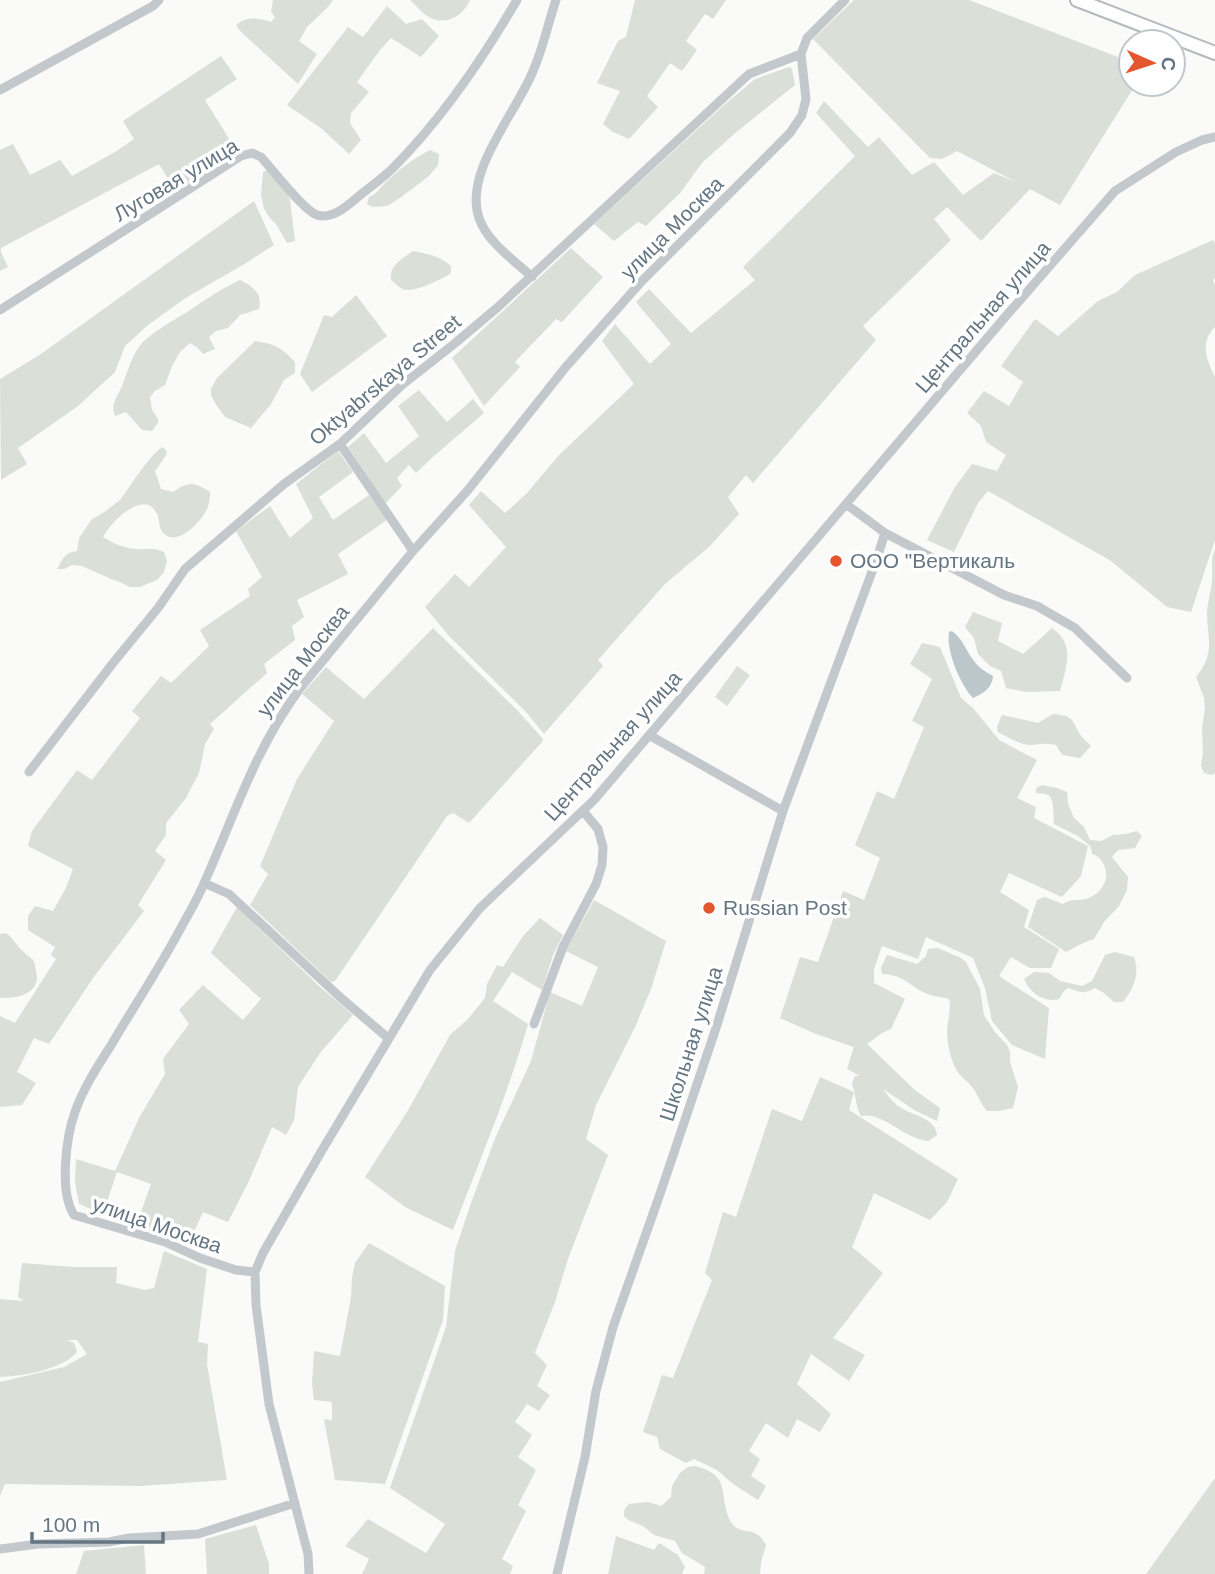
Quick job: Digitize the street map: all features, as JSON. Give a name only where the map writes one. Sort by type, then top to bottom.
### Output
[{"type":"main road","points":[[1077,0],[1215,53]]},
{"type":"street","points":[[0,90],[153,6],[159,0]]},
{"type":"street","name":"Луговая улица","points":[[0,310],[241,156],[252,153],[261,157],[306,208],[317,215],[331,215],[342,210],[391,170],[412,148],[461,88],[517,0]]},
{"type":"street","points":[[532,277],[491,239],[479,220],[475,205],[476,186],[500,131],[533,72],[556,0]]},
{"type":"street","points":[[801,54],[807,38],[845,0]]},
{"type":"street","name":"Oktyabrskaya Street","points":[[29,772],[158,608],[185,569],[275,491],[340,444],[402,385],[532,277],[749,74],[801,54]]},
{"type":"street","name":"улица Москва","points":[[255,1272],[236,1270],[165,1242],[74,1215],[69,1208],[65,1154],[68,1132],[76,1109],[93,1074],[205,883],[237,802],[281,714],[412,551],[468,490],[565,368],[641,282],[790,134],[802,115],[806,99],[801,54]]},
{"type":"street","name":"Центральная улица","points":[[309,1574],[308,1554],[269,1404],[256,1305],[255,1272],[276,1230],[430,970],[480,908],[583,811],[1115,191],[1176,152],[1215,137]]},
{"type":"street","points":[[340,444],[412,551]]},
{"type":"street","points":[[846,504],[885,533],[1004,595],[1037,606],[1075,628],[1127,678]]},
{"type":"street","name":"Школьная улица","points":[[557,1574],[585,1457],[596,1391],[613,1327],[717,1025],[783,811],[885,533]]},
{"type":"street","points":[[649,735],[783,811]]},
{"type":"street","points":[[534,1024],[563,947],[596,884],[602,865],[603,847],[598,829],[583,811]]},
{"type":"street","points":[[205,883],[229,894],[388,1038]]},
{"type":"street","points":[[0,1549],[38,1544],[109,1542],[128,1538],[198,1534],[295,1503]]},
{"type":"shaded area","points":[[273,0],[333,0],[307,27],[299,41],[317,54],[298,84],[236,25],[253,19],[271,22],[275,17],[271,12]]},
{"type":"shaded area","points":[[410,0],[470,0],[458,15],[440,21],[427,16]]},
{"type":"shaded area","points":[[635,0],[726,0],[713,19],[705,14],[686,41],[697,50],[682,71],[670,63],[647,96],[658,107],[629,139],[603,124],[620,91],[597,83],[618,41],[626,37]]},
{"type":"shaded area","points":[[854,0],[969,0],[1117,57],[1117,98],[1127,98],[1060,205],[1030,189],[981,241],[947,207],[934,219],[951,240],[863,326],[876,340],[753,483],[746,475],[728,497],[739,514],[710,546],[665,584],[598,660],[603,666],[544,734],[526,712],[449,636],[425,607],[455,574],[469,587],[506,547],[469,505],[481,491],[505,513],[527,493],[559,455],[634,384],[602,341],[615,324],[650,364],[671,344],[636,302],[649,289],[691,333],[755,280],[743,267],[855,156],[816,113],[824,101],[868,147],[879,137],[912,175],[934,162],[963,195],[994,173],[1016,182],[957,151],[942,159],[930,158],[813,39]]},
{"type":"shaded area","points":[[387,6],[406,24],[422,19],[439,36],[421,57],[391,38],[380,50],[357,82],[369,92],[351,113],[350,123],[361,140],[349,154],[322,129],[287,105],[348,27],[363,37]]},
{"type":"shaded area","points":[[221,56],[237,79],[205,100],[236,150],[234,156],[176,192],[159,164],[1,248],[8,267],[0,271],[0,150],[13,144],[30,175],[60,160],[72,176],[134,139],[123,121]]},
{"type":"shaded area","points":[[789,67],[792,69],[795,85],[702,163],[680,193],[646,226],[638,222],[614,241],[594,224],[755,79]]},
{"type":"shaded area","points":[[430,150],[439,154],[438,165],[429,176],[387,206],[373,207],[367,204],[369,197],[395,173]]},
{"type":"shaded area","points":[[267,170],[290,199],[295,241],[287,243],[264,209],[261,195],[263,172]]},
{"type":"shaded area","points":[[254,201],[274,245],[184,299],[148,325],[125,346],[115,372],[78,406],[18,448],[27,464],[1,480],[0,379],[41,354]]},
{"type":"shaded area","points":[[1213,240],[1215,327],[1207,339],[1206,352],[1215,377],[1215,540],[1191,612],[1167,607],[1111,561],[988,491],[978,503],[954,552],[927,540],[955,487],[972,464],[997,471],[1006,455],[986,442],[981,426],[967,413],[984,391],[1009,406],[1023,382],[1001,366],[1035,319],[1058,336],[1098,301],[1117,292],[1135,275]]},
{"type":"shaded area","points":[[571,248],[603,277],[562,322],[556,319],[515,362],[520,367],[484,406],[452,358]]},
{"type":"shaded area","points":[[413,251],[442,260],[451,266],[451,273],[422,287],[411,290],[402,288],[391,280],[392,270]]},
{"type":"shaded area","points":[[240,280],[256,291],[260,299],[259,309],[240,315],[228,328],[216,331],[209,337],[215,349],[203,354],[190,343],[180,352],[165,385],[150,397],[152,410],[158,419],[152,431],[142,430],[126,412],[115,416],[115,401],[133,357],[143,342],[168,323]]},
{"type":"shaded area","points":[[356,295],[387,336],[312,392],[300,374],[324,315],[332,317]]},
{"type":"shaded area","points":[[255,341],[273,345],[286,353],[295,362],[295,373],[284,380],[271,404],[251,428],[225,417],[211,395],[211,389],[217,378]]},
{"type":"shaded area","points":[[419,390],[447,422],[473,399],[484,413],[416,473],[409,465],[397,478],[402,486],[385,504],[348,447],[364,433],[386,463],[419,436],[398,406]]},
{"type":"shaded area","points":[[162,447],[167,454],[155,471],[161,489],[173,492],[192,484],[210,492],[204,515],[186,533],[167,536],[162,531],[156,512],[143,504],[119,517],[103,537],[127,548],[164,552],[167,561],[164,572],[157,580],[140,587],[130,587],[82,566],[72,565],[57,569],[65,557],[77,551],[79,538],[92,519],[120,500],[141,470]]},
{"type":"shaded area","points":[[338,451],[353,472],[319,497],[333,520],[369,495],[387,520],[338,554],[348,574],[297,600],[304,617],[292,626],[295,640],[264,664],[267,673],[210,724],[214,729],[205,744],[199,773],[186,798],[166,823],[166,835],[155,851],[166,860],[138,905],[144,911],[93,978],[49,1044],[34,1038],[17,1072],[36,1083],[22,1105],[0,1107],[0,1016],[15,1023],[56,959],[51,955],[55,947],[28,930],[28,916],[35,906],[53,911],[73,869],[28,846],[32,831],[77,770],[92,780],[140,718],[132,711],[161,676],[171,683],[209,646],[200,630],[250,596],[248,589],[262,577],[236,531],[270,506],[290,538],[313,518],[296,484]]},
{"type":"shaded area","points":[[1215,549],[1215,773],[1212,775],[1204,773],[1201,766],[1205,709],[1196,677],[1208,654],[1207,610]]},
{"type":"shaded area","points":[[973,612],[1002,623],[998,641],[1023,654],[1052,628],[1059,634],[1067,649],[1065,674],[1060,691],[1026,692],[1006,688],[1001,671],[990,666],[978,654],[974,638],[965,627]]},
{"type":"shaded area","points":[[433,628],[543,739],[469,823],[453,813],[447,816],[335,981],[331,982],[250,905],[268,874],[260,866],[297,779],[334,721],[302,694],[326,667],[364,699]]},
{"type":"shaded area","points":[[952,631],[976,663],[993,676],[987,690],[973,698],[959,676],[952,658],[949,632]]},
{"type":"shaded area","points":[[922,643],[940,647],[961,698],[973,708],[999,740],[1037,760],[1017,798],[1036,807],[1034,818],[1088,846],[1081,876],[1062,897],[1009,873],[1000,892],[1029,910],[1024,927],[1059,949],[1051,968],[1030,968],[1011,957],[999,976],[1049,1008],[1045,1059],[1012,1045],[992,1021],[985,988],[973,958],[926,937],[918,959],[882,946],[874,969],[874,983],[905,999],[891,1029],[867,1044],[916,1091],[940,1108],[937,1121],[916,1111],[883,1089],[900,1107],[933,1125],[937,1135],[929,1141],[911,1136],[877,1118],[861,1116],[852,1083],[855,1076],[860,1076],[847,1069],[854,1047],[780,1018],[800,957],[818,962],[843,891],[864,900],[880,858],[855,845],[877,791],[894,799],[924,727],[912,721],[932,679],[910,664]]},
{"type":"shaded area","points":[[737,666],[750,675],[727,706],[715,697]]},
{"type":"shaded area","points":[[1053,714],[1070,718],[1080,735],[1091,746],[1080,758],[1062,755],[1056,745],[1023,744],[998,732],[997,727],[1002,715],[1038,723]]},
{"type":"shaded area","points":[[1042,785],[1067,792],[1068,804],[1074,818],[1084,827],[1090,840],[1101,841],[1113,835],[1137,831],[1142,836],[1135,848],[1118,850],[1112,857],[1128,877],[1127,890],[1119,906],[1104,922],[1094,939],[1066,952],[1028,927],[1037,900],[1045,897],[1063,904],[1095,895],[1105,882],[1106,871],[1100,859],[1092,854],[1091,847],[1078,836],[1054,824],[1050,797],[1036,793],[1036,788]]},
{"type":"shaded area","points":[[594,900],[666,941],[651,989],[596,1105],[586,1139],[608,1155],[535,1353],[547,1365],[537,1386],[550,1395],[539,1411],[527,1404],[515,1422],[532,1435],[518,1457],[536,1470],[518,1505],[526,1511],[502,1559],[513,1566],[510,1574],[362,1574],[369,1559],[345,1546],[368,1519],[426,1553],[445,1524],[390,1488],[446,1327],[455,1251],[496,1136],[531,1061],[550,992],[582,1006],[598,967],[566,951]]},
{"type":"shaded area","points":[[237,907],[353,1015],[320,1053],[298,1087],[294,1120],[286,1135],[272,1127],[228,1222],[203,1212],[188,1245],[162,1233],[136,1226],[151,1184],[117,1172],[103,1214],[79,1204],[75,1182],[76,1159],[115,1171],[139,1118],[165,1074],[163,1059],[189,1024],[179,1010],[203,985],[243,1020],[261,999],[211,953]]},
{"type":"shaded area","points":[[540,918],[563,935],[553,955],[542,990],[512,972],[493,1001],[528,1024],[502,1102],[453,1230],[405,1207],[365,1177],[407,1112],[450,1035],[485,998],[487,984],[497,965],[503,967],[523,936]]},
{"type":"shaded area","points":[[6,933],[33,960],[37,979],[27,993],[0,998],[0,934]]},
{"type":"shaded area","points":[[938,948],[966,962],[980,989],[984,1015],[1007,1045],[1018,1087],[1013,1108],[987,1111],[954,1066],[947,1038],[949,999],[933,996],[897,977],[882,974],[881,968],[887,955],[917,964],[926,956],[928,949]]},
{"type":"shaded area","points":[[1115,952],[1134,957],[1136,963],[1135,981],[1123,1002],[1114,1002],[1095,988],[1079,992],[1068,988],[1059,999],[1048,1000],[1034,993],[1024,979],[1034,972],[1049,973],[1060,981],[1082,986],[1092,981],[1105,955]]},
{"type":"shaded area","points":[[820,1077],[854,1092],[849,1110],[958,1179],[947,1202],[930,1220],[874,1193],[852,1247],[883,1273],[833,1338],[865,1355],[849,1381],[811,1354],[797,1384],[831,1414],[820,1432],[797,1419],[788,1438],[766,1423],[749,1451],[760,1459],[751,1476],[766,1486],[758,1500],[717,1470],[694,1459],[686,1463],[660,1449],[657,1437],[643,1432],[662,1375],[673,1378],[712,1280],[705,1273],[723,1212],[736,1217],[772,1109],[802,1121]]},
{"type":"shaded area","points":[[369,1243],[445,1286],[443,1320],[385,1484],[335,1480],[324,1419],[332,1420],[332,1402],[314,1400],[312,1384],[314,1351],[340,1356],[355,1263]]},
{"type":"shaded area","points":[[164,1251],[207,1269],[198,1342],[208,1344],[207,1364],[227,1480],[140,1486],[5,1484],[0,1496],[0,1382],[64,1367],[87,1354],[77,1340],[67,1340],[74,1343],[77,1352],[62,1363],[30,1373],[0,1377],[0,1299],[24,1301],[18,1297],[22,1263],[117,1267],[116,1283],[145,1290],[154,1288]]},
{"type":"shaded area","points":[[695,1466],[707,1470],[720,1481],[727,1513],[735,1527],[753,1532],[762,1538],[766,1545],[760,1574],[704,1574],[705,1567],[682,1553],[675,1541],[654,1535],[624,1516],[624,1510],[629,1504],[648,1502],[661,1506],[671,1497],[672,1486],[680,1473]]},
{"type":"shaded area","points":[[1215,1478],[1215,1574],[1146,1574]]},
{"type":"shaded area","points":[[256,1525],[269,1564],[269,1574],[207,1574],[205,1539]]},
{"type":"shaded area","points":[[616,1536],[654,1550],[659,1543],[678,1555],[685,1567],[682,1574],[608,1574]]},
{"type":"shaded area","points":[[144,1545],[146,1574],[76,1574],[84,1551]]},
{"type":"place","name":"ООО \"Вертикаль","points":[[836,561]]},
{"type":"place","name":"Russian Post","points":[[709,908]]}]
